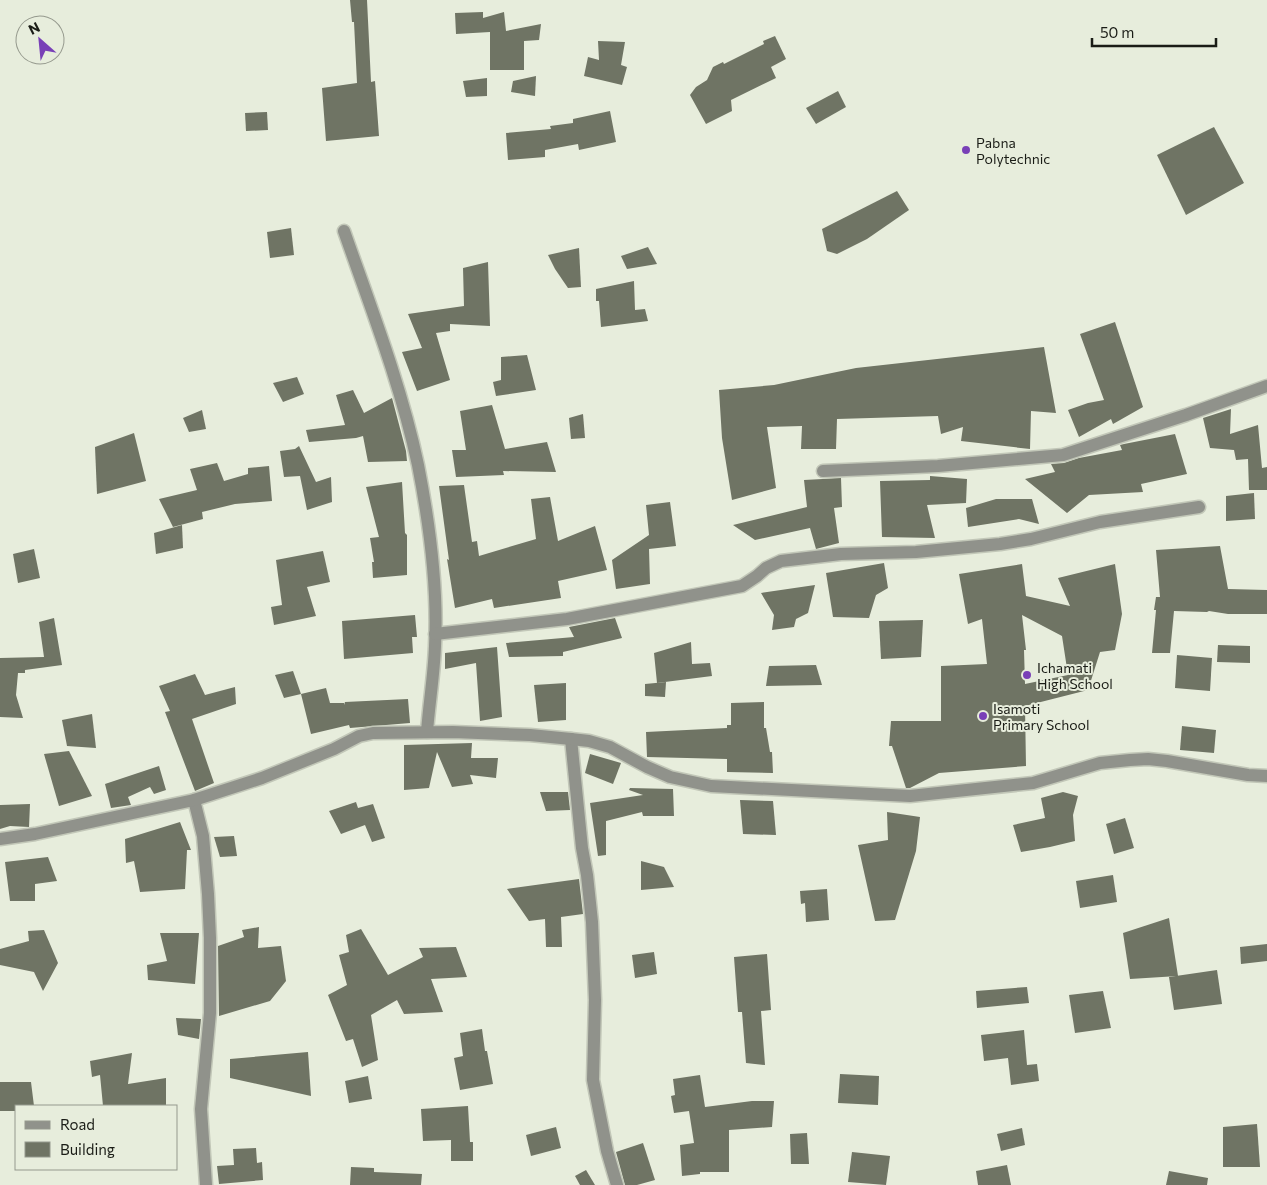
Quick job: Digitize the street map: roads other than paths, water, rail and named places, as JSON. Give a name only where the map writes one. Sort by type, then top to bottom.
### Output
[{"type":"street","points":[[344,231],[392,369],[418,464],[428,523],[434,594],[435,645],[427,732]]},
{"type":"street","points":[[823,471],[938,466],[1063,455],[1186,415],[1267,386]]},
{"type":"street","points":[[435,634],[567,619],[742,586],[766,568],[781,561],[841,554],[916,552],[1000,544],[1031,539],[1100,522],[1199,507]]},
{"type":"street","points":[[0,839],[35,834],[194,800],[262,778],[334,749],[359,736],[380,733],[427,732],[530,735],[590,741],[610,747],[670,777],[711,786],[910,796],[1032,783],[1100,764],[1148,759],[1248,775],[1267,776]]},
{"type":"street","points":[[571,739],[592,922],[596,1000],[593,1080],[607,1152],[617,1185]]},
{"type":"street","points":[[194,800],[203,836],[209,920],[210,1013],[201,1109],[206,1185]]},
{"type":"place","name":"Pabna Polytechnic","points":[[966,150]]},
{"type":"place","name":"Ichamati High School","points":[[1027,675]]},
{"type":"place","name":"Isamoti Primary School","points":[[983,716]]}]
